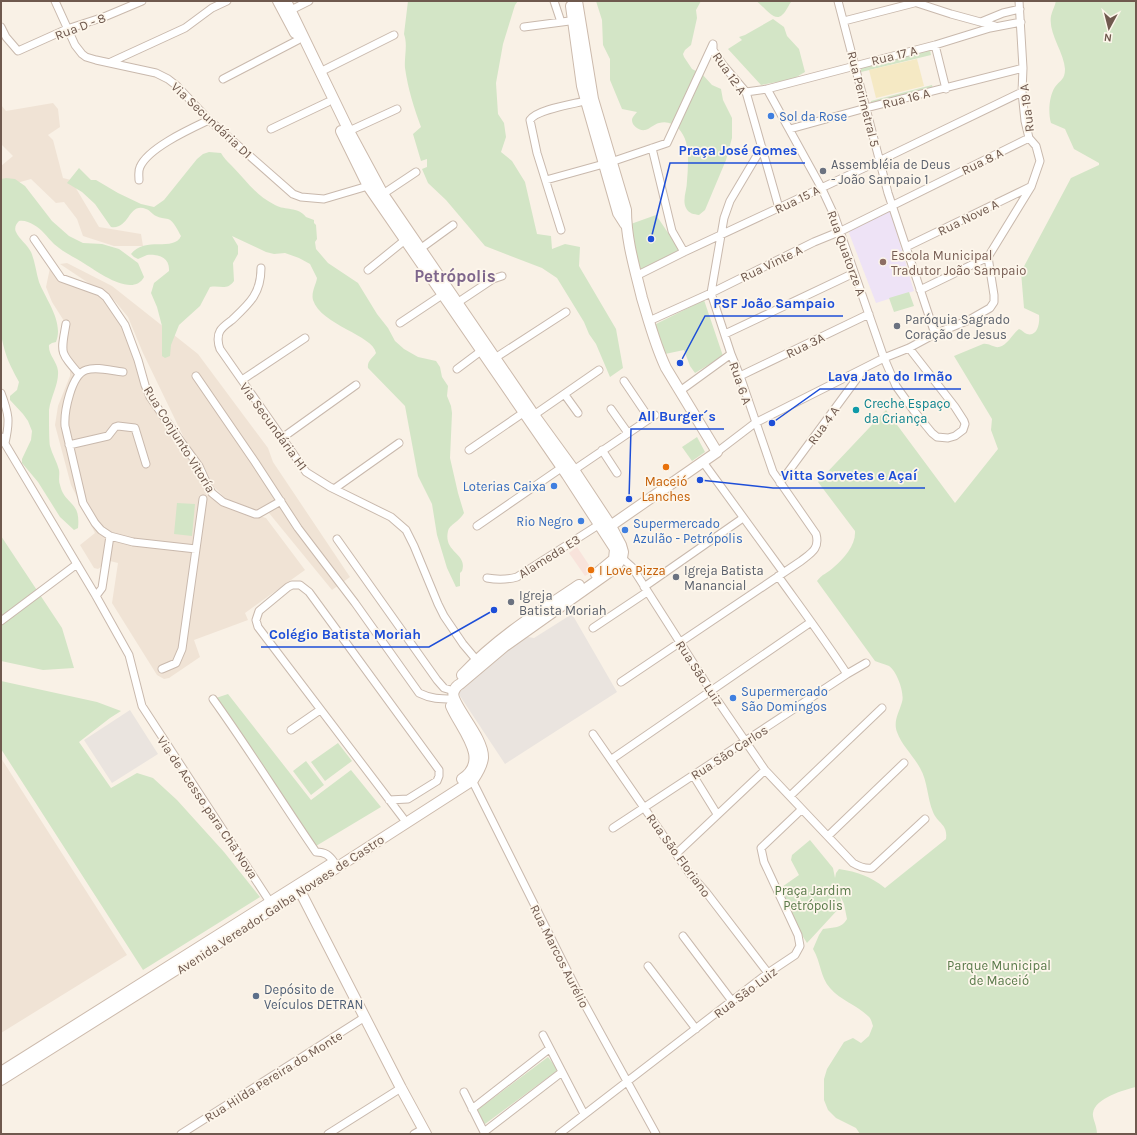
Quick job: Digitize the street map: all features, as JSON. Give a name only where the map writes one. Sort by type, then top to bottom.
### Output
[{"type":"street","name":"Via Secundária D1","points":[[56,1],[75,46],[82,54],[96,60],[111,62],[156,73],[168,79],[177,86],[209,120],[293,194],[301,197],[324,200],[368,186]]},
{"type":"street","name":"Rua D - 8","points":[[1,27],[6,37],[18,51],[68,29],[104,17],[142,1]]},
{"type":"street","points":[[111,62],[185,28],[212,8],[227,1]]},
{"type":"street","points":[[196,376],[298,528],[355,603],[419,693],[428,698],[436,699],[450,694],[478,663],[525,632],[615,568],[619,557],[623,552],[621,545],[605,525],[567,469],[534,415],[495,358],[405,240],[368,186],[278,1]]},
{"type":"street","points":[[309,1],[291,6],[320,72],[349,131],[383,194],[420,249],[445,293]]},
{"type":"street","points":[[554,1],[561,22]]},
{"type":"street","points":[[571,1],[576,20],[590,100],[607,162],[626,210],[626,226],[636,276],[660,356],[717,452]]},
{"type":"street","points":[[576,20],[577,1]]},
{"type":"street","name":"Rua Perimetral 5","points":[[838,1],[892,206],[935,334]]},
{"type":"street","points":[[844,20],[913,2],[951,14],[998,26]]},
{"type":"street","points":[[981,22],[1019,5]]},
{"type":"street","name":"Rua 19 A","points":[[988,257],[1030,187],[1040,161],[1036,146],[1029,138],[1022,92],[1023,68],[1019,5]]},
{"type":"street","points":[[524,27],[576,20]]},
{"type":"street","name":"Rua 17 A","points":[[746,92],[767,89],[934,45],[998,26],[1021,22]]},
{"type":"street","points":[[320,72],[394,35]]},
{"type":"street","points":[[223,79],[298,40]]},
{"type":"street","name":"Rua 12 A","points":[[652,148],[667,143],[713,44],[713,50],[746,92],[779,208]]},
{"type":"street","points":[[934,45],[946,89]]},
{"type":"street","name":"Rua 16 A","points":[[790,129],[1023,68]]},
{"type":"street","name":"Rua Quatorze A","points":[[767,89],[821,187],[840,231],[884,358],[896,386],[932,434],[937,437],[948,438],[955,436],[963,430],[965,424],[962,418],[909,348]]},
{"type":"street","name":"Rua 15 A","points":[[636,276],[1022,92]]},
{"type":"street","points":[[562,230],[537,153],[530,120],[532,116],[546,111],[590,100]]},
{"type":"street","points":[[271,129],[328,102]]},
{"type":"street","points":[[349,131],[397,109]]},
{"type":"street","points":[[139,180],[139,168],[149,155],[172,139],[209,120]]},
{"type":"street","name":"Rua 8 A","points":[[892,206],[1029,138]]},
{"type":"street","points":[[546,180],[652,148],[672,231],[684,252]]},
{"type":"street","name":"Rua 6 A","points":[[762,148],[730,201],[724,218],[711,293],[755,424],[773,472],[807,520],[816,534],[818,541],[814,550],[801,561],[781,574]]},
{"type":"street","points":[[383,194],[416,172]]},
{"type":"street","name":"Rua Nove A","points":[[906,247],[1030,187]]},
{"type":"street","name":"Rua Vinte A","points":[[649,321],[711,293],[814,242],[892,206]]},
{"type":"street","points":[[420,249],[453,225]]},
{"type":"street","name":"Rua Conjunto Vitoría","points":[[34,239],[61,278],[100,292],[106,297],[125,325],[150,397],[199,466],[212,493],[222,502],[258,514],[280,501]]},
{"type":"street","points":[[368,270],[405,240]]},
{"type":"street","points":[[605,525],[703,462],[755,424],[865,367],[909,348],[935,334],[969,320],[990,308],[994,302],[994,295],[988,257],[920,290]]},
{"type":"street","name":"Via Secundária H1","points":[[261,268],[261,280],[253,298],[248,305],[220,331],[218,344],[222,354],[242,380],[306,472],[316,480],[391,517],[406,530],[444,616],[478,663]]},
{"type":"street","points":[[725,334],[854,273]]},
{"type":"street","points":[[454,305],[493,279],[502,276]]},
{"type":"street","points":[[400,323],[445,293]]},
{"type":"street","points":[[454,305],[481,351],[524,413],[567,469]]},
{"type":"street","points":[[495,358],[566,312]]},
{"type":"street","name":"Rua 3A","points":[[740,376],[869,314]]},
{"type":"street","points":[[66,324],[62,352],[79,374]]},
{"type":"street","points":[[242,380],[305,338]]},
{"type":"street","points":[[457,369],[481,351]]},
{"type":"street","points":[[680,391],[731,354]]},
{"type":"street","name":"Rua 4 A","points":[[780,483],[865,367]]},
{"type":"street","points":[[123,372],[94,368],[86,370],[79,374],[66,404],[64,426],[83,503],[95,523],[101,530],[110,536],[133,542],[196,549]]},
{"type":"street","points":[[534,415],[565,395],[599,370]]},
{"type":"street","points":[[477,526],[567,469],[602,450],[652,417],[624,381]]},
{"type":"street","points":[[282,438],[356,386]]},
{"type":"street","points":[[1,393],[8,415],[8,429],[3,440]]},
{"type":"street","points":[[565,395],[578,413]]},
{"type":"street","points":[[611,409],[628,433]]},
{"type":"street","points":[[469,450],[524,413]]},
{"type":"street","points":[[69,445],[108,436],[115,427],[135,428],[146,464]]},
{"type":"street","name":"Via de Acesso para Chã Nova","points":[[3,440],[96,596],[129,655],[142,706],[272,905]]},
{"type":"street","points":[[334,489],[399,443]]},
{"type":"street","points":[[602,450],[617,474]]},
{"type":"street","points":[[703,462],[743,518],[847,674]]},
{"type":"street","points":[[162,669],[176,662],[182,649],[203,499]]},
{"type":"street","points":[[592,628],[743,518]]},
{"type":"street","name":"Alameda E3","points":[[487,578],[507,580],[517,577],[605,525]]},
{"type":"street","points":[[96,596],[102,588],[110,536]]},
{"type":"street","points":[[337,540],[437,680],[450,694],[477,736],[482,747],[483,758],[481,766],[471,778]]},
{"type":"street","name":"Rua São Luiz","points":[[619,557],[632,566],[646,590],[765,770],[853,863],[858,866],[872,868],[925,819]]},
{"type":"street","points":[[1,621],[77,564]]},
{"type":"street","points":[[621,682],[781,574]]},
{"type":"street","points":[[389,800],[408,798],[437,781],[439,770],[309,592],[305,587],[300,585],[292,585],[259,610],[256,620],[258,627],[320,710],[389,800],[403,818]]},
{"type":"street","points":[[612,759],[811,622]]},
{"type":"street","name":"Rua São Carlos","points":[[613,828],[866,663]]},
{"type":"street","points":[[213,699],[316,852],[323,852],[330,856],[334,862]]},
{"type":"street","points":[[790,796],[882,708]]},
{"type":"street","points":[[291,730],[320,710]]},
{"type":"street","name":"Rua São Floriano","points":[[594,734],[690,874],[768,973]]},
{"type":"street","points":[[828,836],[904,763]]},
{"type":"street","points":[[676,854],[765,770]]},
{"type":"street","points":[[693,775],[718,814]]},
{"type":"street","name":"Avenida Vereador Galba Novaes de Castro","points":[[299,888],[334,862],[403,818],[471,778]]},
{"type":"street","name":"Avenida Vereador Galba Novaes de Castro","points":[[1,1072],[272,905],[471,778]]},
{"type":"street","name":"Rua Marcos Aurélio","points":[[471,778],[579,994],[656,1134]]},
{"type":"street","name":"Rua São Luiz","points":[[559,1134],[768,973],[794,955],[800,946],[798,936],[764,862],[761,848],[802,809]]},
{"type":"street","points":[[299,888],[401,1088],[421,1132]]},
{"type":"street","name":"Avenida Vereador Galba Novaes de Castro","points":[[1,1080],[272,905]]},
{"type":"street","points":[[683,936],[732,1001]]},
{"type":"street","points":[[648,966],[696,1029]]},
{"type":"street","name":"Rua Hilda Pereira do Monte","points":[[181,1134],[365,1017]]},
{"type":"street","points":[[543,1035],[584,1114]]},
{"type":"street","points":[[472,1109],[549,1049]]},
{"type":"street","points":[[464,1092],[484,1133],[562,1072]]},
{"type":"street","points":[[328,1134],[401,1088]]},
{"type":"shaded area","points":[[53,103],[58,109],[60,127],[48,135],[53,140],[63,178],[71,180],[99,227],[141,234],[143,246],[114,246],[83,236],[77,219],[64,202],[56,203],[31,179],[13,184],[1,232],[1,166],[13,156],[1,144],[1,105],[6,111]]},
{"type":"shaded area","name":"Escola Municipal Tradutor João Sampaio","points":[[890,210],[914,291],[876,303],[849,233],[851,229]]},
{"type":"shaded area","points":[[67,263],[112,286],[198,354],[268,448],[273,462],[350,577],[332,590],[269,513],[232,505],[213,486],[202,462],[186,442],[143,353],[128,317],[114,300],[60,264]]},
{"type":"shaded area","points":[[50,268],[60,280],[98,293],[125,325],[146,387],[209,485],[227,506],[266,518],[305,570],[245,613],[248,620],[194,640],[200,657],[169,678],[164,679],[157,675],[112,603],[118,563],[106,560],[98,569],[94,568],[80,545],[95,533],[71,485],[55,425],[58,406],[70,376],[70,370],[64,353],[64,321],[52,302],[46,287]]},
{"type":"shaded area","points":[[577,547],[593,571],[585,576],[569,553]]},
{"type":"shaded area","points":[[572,614],[617,692],[505,764],[458,693],[495,662],[499,655],[523,639],[528,637],[534,638]]},
{"type":"shaded area","points":[[130,710],[158,754],[112,783],[84,740]]},
{"type":"shaded area","points":[[1,758],[127,955],[1,1033]]},
{"type":"green space","points":[[408,1],[518,1],[515,5],[503,44],[496,83],[498,114],[504,123],[506,137],[501,152],[512,161],[525,182],[537,234],[551,236],[552,249],[565,244],[580,247],[579,266],[616,329],[623,368],[610,377],[596,344],[557,278],[542,268],[485,246],[446,200],[428,183],[422,169],[427,167],[427,159],[421,161],[413,134],[421,127],[405,68],[406,42],[404,34]]},
{"type":"green space","points":[[596,1],[701,1],[696,10],[697,18],[691,45],[683,54],[692,69],[702,74],[712,85],[721,89],[723,100],[732,118],[732,138],[726,160],[705,210],[699,215],[690,213],[685,205],[688,157],[685,138],[680,130],[672,124],[664,122],[649,129],[638,129],[633,124],[632,120],[637,112],[622,109],[610,80],[610,59],[603,45],[602,20]]},
{"type":"green space","points":[[756,1],[792,1],[782,15],[776,17]]},
{"type":"green space","name":"Parque Municipal de Maceió","points":[[1056,1],[1136,1],[1136,1087],[1124,1090],[1104,1099],[1099,1103],[1093,1113],[1097,1134],[860,1134],[856,1128],[836,1118],[828,1110],[824,1100],[824,1079],[827,1069],[844,1042],[853,1038],[861,1043],[869,1036],[873,1026],[869,1017],[864,1012],[839,996],[830,988],[824,979],[818,959],[813,949],[823,929],[834,928],[845,922],[847,919],[844,904],[839,893],[842,905],[807,943],[798,929],[779,889],[799,875],[791,860],[792,855],[810,840],[833,868],[835,878],[839,869],[846,870],[869,878],[885,888],[946,839],[946,830],[933,812],[923,773],[897,732],[896,721],[903,698],[895,673],[889,666],[875,661],[817,581],[830,571],[845,555],[854,541],[855,536],[855,531],[818,482],[886,410],[955,503],[998,449],[991,430],[992,419],[954,356],[983,344],[997,347],[1002,346],[1019,329],[1027,334],[1034,333],[1036,331],[1039,325],[1039,315],[1024,308],[1021,272],[1071,178],[1099,165],[1099,163],[1074,149],[1065,129],[1051,123],[1049,110],[1051,95],[1065,73],[1064,63],[1054,36],[1051,22],[1051,14]]},
{"type":"green space","points":[[773,19],[784,27],[787,36],[799,49],[805,72],[793,79],[761,85],[728,49],[742,40],[739,37]]},
{"type":"green space","points":[[930,50],[931,55],[861,72],[861,67]]},
{"type":"green space","points":[[932,85],[933,89],[871,104],[871,101]]},
{"type":"green space","points":[[209,152],[221,153],[251,187],[268,201],[279,207],[299,211],[306,217],[314,220],[317,239],[315,242],[316,249],[328,263],[358,283],[395,341],[404,349],[418,357],[436,361],[440,367],[442,377],[448,386],[447,396],[452,413],[450,458],[464,513],[449,529],[447,538],[452,549],[462,560],[463,565],[460,573],[460,586],[456,587],[447,568],[437,535],[432,504],[418,476],[405,406],[368,368],[369,362],[376,353],[373,347],[357,335],[336,323],[318,309],[313,300],[313,291],[317,278],[310,264],[285,253],[274,254],[266,252],[232,236],[238,246],[238,254],[233,263],[234,281],[226,287],[210,287],[200,306],[179,325],[171,345],[170,356],[165,358],[162,356],[162,326],[157,307],[151,293],[154,283],[169,271],[168,263],[163,258],[156,255],[147,255],[138,259],[131,254],[144,246],[172,243],[177,241],[181,236],[170,220],[158,217],[147,210],[140,208],[132,212],[122,224],[117,227],[111,227],[95,204],[82,192],[67,183],[79,168],[91,180],[96,180],[141,204],[154,207],[164,200],[197,159],[203,154]]},
{"type":"green space","points":[[1,179],[15,179],[25,186],[52,221],[69,236],[83,243],[102,244],[119,249],[138,263],[144,277],[139,283],[132,285],[115,281],[61,250],[40,229],[32,224],[25,221],[19,221],[17,223],[15,231],[31,252],[39,282],[53,311],[58,327],[56,342],[49,345],[50,352],[58,371],[57,381],[49,410],[50,443],[59,470],[59,483],[62,492],[77,512],[78,528],[74,530],[60,517],[38,482],[22,463],[22,459],[31,440],[32,431],[28,421],[10,400],[10,396],[17,390],[19,382],[8,359],[1,334]]},
{"type":"green space","points":[[656,215],[681,252],[639,272],[628,225]]},
{"type":"green space","points":[[909,292],[914,306],[894,312],[889,298]]},
{"type":"green space","points":[[704,300],[723,356],[695,373],[690,366],[684,350],[665,354],[654,325]]},
{"type":"green space","points":[[697,437],[705,452],[692,461],[682,447]]},
{"type":"green space","points":[[177,503],[195,504],[192,536],[174,534]]},
{"type":"green space","points":[[1,536],[62,628],[74,668],[43,670],[1,661]]},
{"type":"green space","points":[[1,681],[97,702],[121,711],[79,742],[111,788],[137,773],[153,778],[177,800],[224,852],[260,897],[143,970],[1,749]]},
{"type":"green space","points":[[228,694],[311,800],[351,770],[381,807],[316,846],[216,698]]},
{"type":"green space","points":[[338,743],[352,761],[325,781],[311,762]]},
{"type":"green space","points":[[306,761],[324,785],[311,795],[293,771]]},
{"type":"green space","points":[[548,1057],[558,1070],[485,1124],[476,1111]]},
{"type":"sand","points":[[917,59],[924,86],[876,98],[869,70]]},
{"type":"place","name":"Sol da Rose","points":[[771,116]]},
{"type":"place","name":"Assembléia de Deus - João Sampaio 1","points":[[823,171]]},
{"type":"place","name":"Praça José Gomes","points":[[651,239]]},
{"type":"place","name":"Escola Municipal Tradutor João Sampaio","points":[[883,262]]},
{"type":"place","name":"Paróquia Sagrado Coração de Jesus","points":[[897,326]]},
{"type":"place","name":"PSF João Sampaio","points":[[680,363]]},
{"type":"place","name":"Creche Espaço da Criança","points":[[856,410]]},
{"type":"place","name":"Lava Jato do Irmão","points":[[772,423]]},
{"type":"place","name":"Maceió Lanches","points":[[666,467]]},
{"type":"place","name":"Vitta Sorvetes e Açaí","points":[[700,480]]},
{"type":"place","name":"Loterias Caixa","points":[[554,486]]},
{"type":"place","name":"All Burger´s","points":[[629,499]]},
{"type":"place","name":"Rio Negro","points":[[581,521]]},
{"type":"place","name":"Supermercado Azulão - Petrópolis","points":[[625,530]]},
{"type":"place","name":"I Love Pizza","points":[[591,570]]},
{"type":"place","name":"Igreja Batista Manancial","points":[[676,577]]},
{"type":"place","name":"Igreja Batista Moriah","points":[[511,602]]},
{"type":"place","name":"Colégio Batista Moriah","points":[[494,610]]},
{"type":"place","name":"Supermercado São Domingos","points":[[733,698]]},
{"type":"place","name":"Depósito de Veículos DETRAN","points":[[256,996]]},
{"type":"district","name":"Petrópolis","points":[[455,276]]},
{"type":"park label","name":"Praça Jardim Petrópolis","points":[[813,898]]}]
